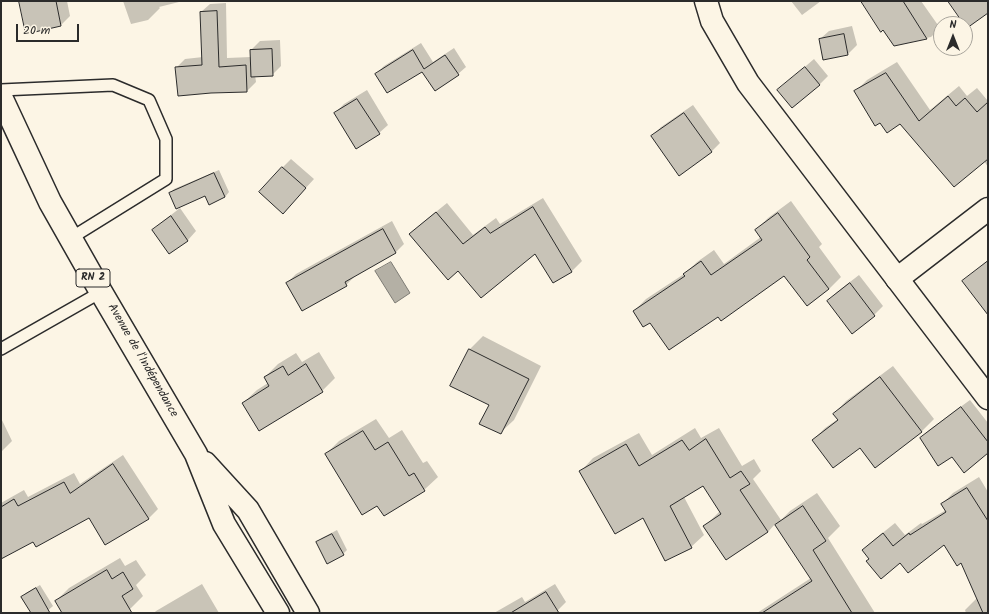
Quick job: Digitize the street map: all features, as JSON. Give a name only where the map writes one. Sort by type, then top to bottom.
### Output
[{"type":"main road","points":[[706,1],[712,21],[748,83],[988,398]]},
{"type":"main road","name":"Avenue de l'Indépendance","points":[[1,97],[50,202],[196,454],[224,524],[278,613]]},
{"type":"main road","points":[[897,279],[988,209]]},
{"type":"main road","name":"Avenue de l'Indépendance","points":[[196,454],[248,510],[308,613]]},
{"type":"lane","points":[[1,90],[113,85],[149,100],[166,139],[166,179],[71,238]]},
{"type":"lane","points":[[1,349],[101,292]]},
{"type":"shaded area","points":[[391,262],[410,293],[395,303],[375,271]]},
{"type":"building","points":[[19,1],[56,1],[61,26],[26,34]]},
{"type":"building","points":[[861,1],[903,1],[927,39],[894,46],[883,30],[881,32]]},
{"type":"building","points":[[948,1],[988,1],[988,13],[973,24],[973,16],[959,16]]},
{"type":"building","points":[[217,11],[219,67],[246,65],[247,92],[178,96],[175,67],[202,65],[200,12]]},
{"type":"building","points":[[844,34],[848,55],[823,60],[819,39]]},
{"type":"building","points":[[272,49],[273,76],[251,77],[250,50]]},
{"type":"building","points":[[413,50],[424,69],[445,55],[459,75],[435,91],[422,72],[387,93],[375,74]]},
{"type":"building","points":[[805,67],[820,85],[792,108],[777,90]]},
{"type":"building","points":[[886,73],[919,121],[948,96],[956,106],[965,98],[977,112],[988,102],[988,159],[954,187],[900,124],[887,133],[880,123],[875,126],[854,91]]},
{"type":"building","points":[[357,99],[380,134],[356,149],[334,113]]},
{"type":"building","points":[[684,113],[712,152],[679,176],[651,136]]},
{"type":"building","points":[[282,167],[306,188],[283,214],[259,192]]},
{"type":"building","points":[[214,173],[225,197],[209,205],[205,196],[176,209],[169,193]]},
{"type":"building","points":[[533,207],[572,272],[553,283],[535,254],[481,298],[458,271],[448,280],[409,234],[436,212],[463,244],[485,227],[490,233]]},
{"type":"building","points":[[778,213],[810,257],[807,260],[829,289],[807,306],[784,276],[721,321],[718,317],[669,350],[650,323],[643,327],[633,311],[685,276],[683,274],[701,261],[711,275],[762,240],[755,230]]},
{"type":"building","points":[[171,216],[188,241],[169,254],[152,230]]},
{"type":"building","points":[[383,229],[396,253],[345,282],[347,286],[302,311],[286,283]]},
{"type":"building","points":[[988,261],[988,315],[962,281]]},
{"type":"building","points":[[850,283],[875,316],[852,334],[827,301]]},
{"type":"building","points":[[469,349],[529,379],[501,434],[479,424],[489,405],[450,386]]},
{"type":"building","points":[[306,364],[323,392],[259,431],[242,403],[269,386],[264,377],[283,366],[288,375]]},
{"type":"building","points":[[880,377],[922,432],[875,468],[860,448],[833,468],[812,440],[838,420],[833,414]]},
{"type":"building","points":[[961,407],[988,442],[988,453],[964,473],[952,457],[938,466],[920,438]]},
{"type":"building","points":[[363,431],[375,450],[388,442],[409,476],[414,473],[425,491],[384,516],[377,506],[362,515],[325,454]]},
{"type":"building","points":[[706,439],[730,478],[741,471],[750,484],[740,490],[768,532],[726,560],[703,526],[721,514],[703,486],[670,506],[692,548],[665,561],[643,518],[615,534],[579,471],[626,444],[639,466],[682,440],[689,450]]},
{"type":"building","points":[[113,464],[149,519],[105,545],[89,518],[36,547],[33,542],[1,559],[1,507],[14,499],[18,506],[64,482],[70,493]]},
{"type":"building","points":[[967,488],[988,521],[988,613],[983,613],[961,563],[957,566],[944,545],[908,573],[900,563],[881,579],[866,561],[869,559],[862,550],[883,533],[893,546],[909,533],[910,535],[946,512],[941,504]]},
{"type":"building","points":[[803,506],[826,541],[813,550],[852,613],[762,613],[812,581],[775,525]]},
{"type":"building","points":[[332,534],[344,555],[327,564],[316,542]]},
{"type":"building","points":[[107,570],[112,579],[123,572],[133,589],[122,596],[132,613],[62,613],[55,601]]},
{"type":"building","points":[[36,588],[50,613],[31,613],[21,597]]},
{"type":"building","points":[[546,592],[559,613],[511,613]]}]
